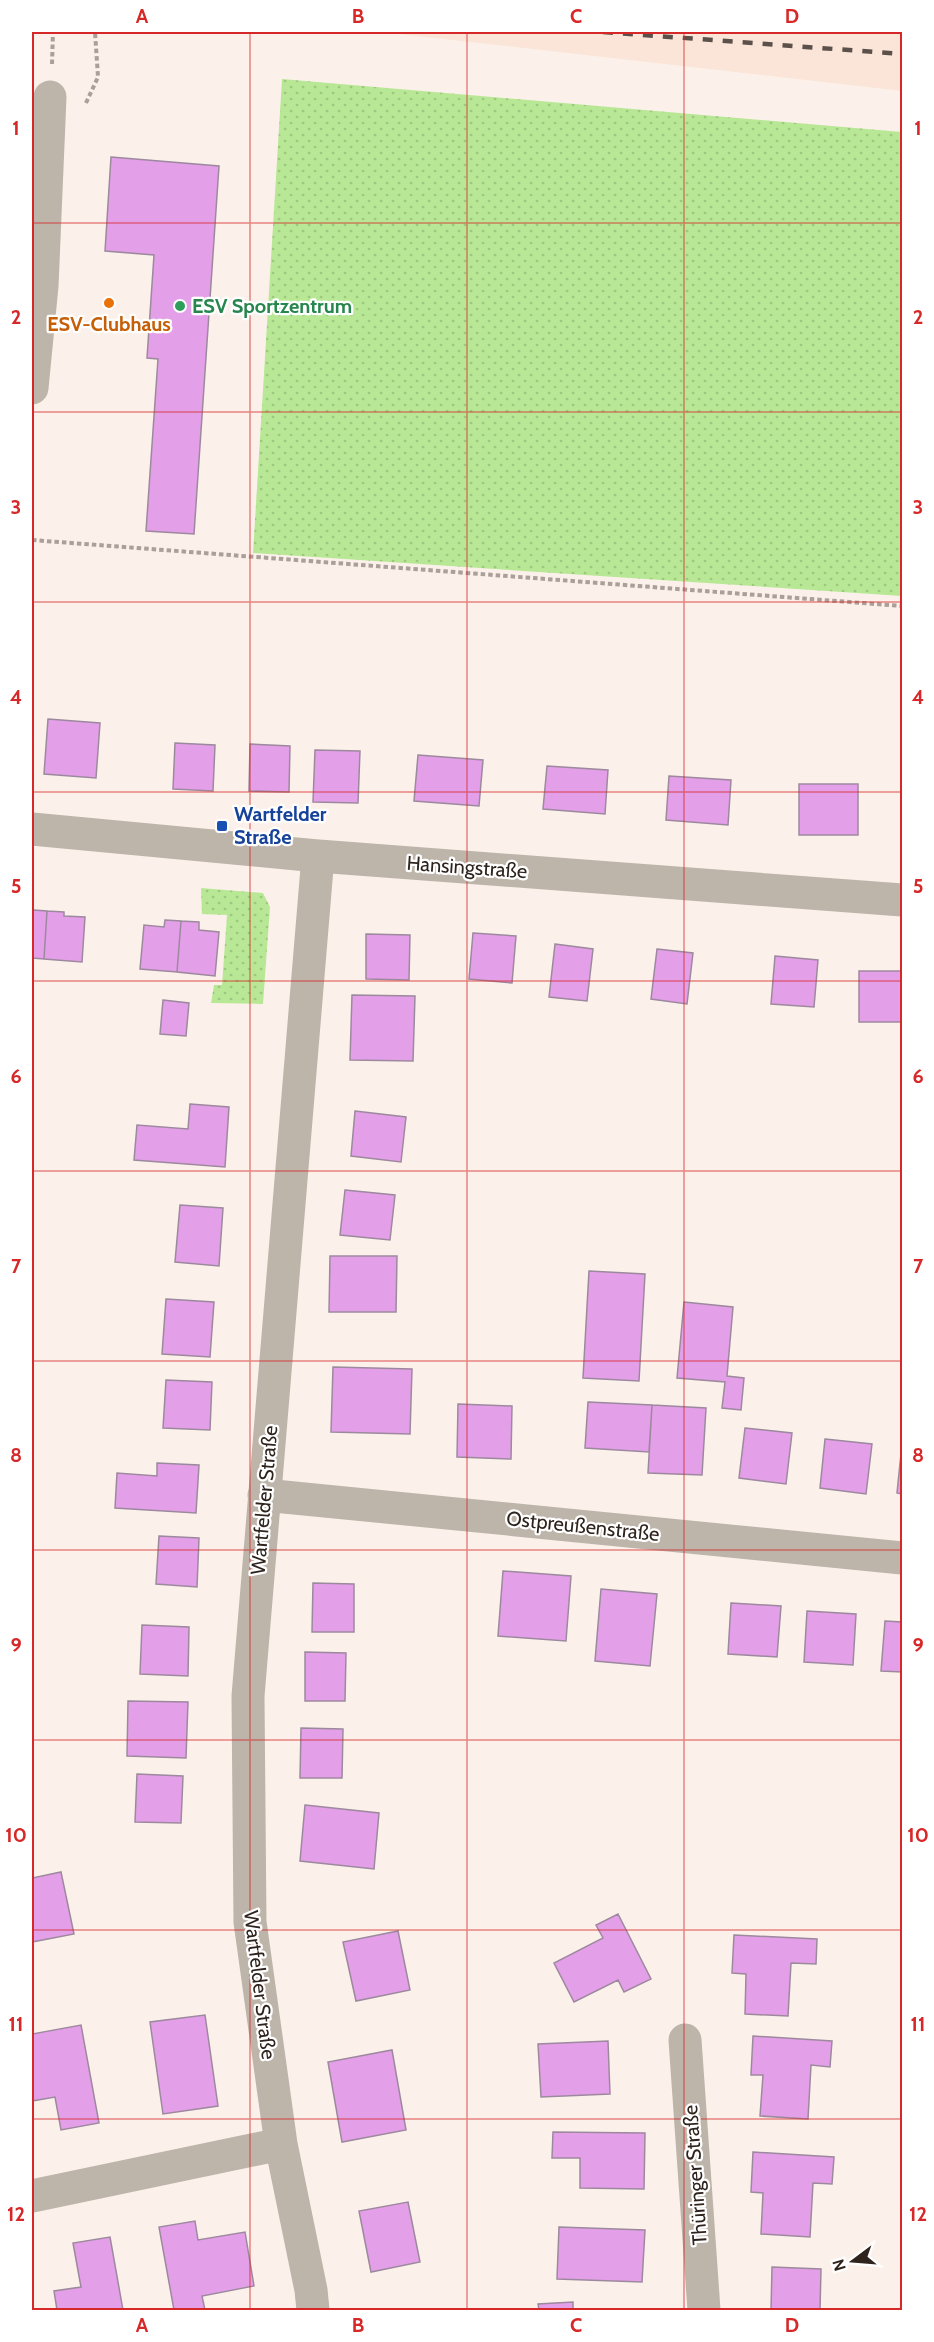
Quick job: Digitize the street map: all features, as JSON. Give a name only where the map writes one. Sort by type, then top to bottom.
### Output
[{"type":"street","points":[[32,388],[42,286],[49,109]]},
{"type":"street","name":"Hansingstraße","points":[[32,829],[318,856],[903,900]]},
{"type":"street","name":"Wartfelder Straße","points":[[313,2310],[311,2290],[281,2144],[250,1922],[248,1696],[318,856]]},
{"type":"street","name":"Ostpreußenstraße","points":[[264,1495],[903,1558]]},
{"type":"street","name":"Thüringer Straße","points":[[685,2040],[704,2310]]},
{"type":"street","points":[[32,2196],[281,2144]]},
{"type":"path","points":[[49,109],[64,120],[84,108],[98,77],[95,32]]},
{"type":"path","points":[[32,540],[903,606]]},
{"type":"shaded area","points":[[382,32],[902,32],[902,91]]},
{"type":"green space","points":[[282,79],[902,132],[902,596],[253,553]]},
{"type":"green space","points":[[201,888],[263,893],[270,907],[263,1004],[211,1003],[214,985],[222,985],[227,915],[202,914]]},
{"type":"building","name":"ESV Sportzentrum","points":[[111,157],[219,166],[194,534],[146,531],[158,359],[147,358],[154,255],[105,251]]},
{"type":"building","points":[[48,719],[100,723],[96,778],[44,774]]},
{"type":"building","points":[[175,743],[215,745],[213,791],[173,789]]},
{"type":"building","points":[[250,744],[290,746],[289,792],[249,791]]},
{"type":"building","points":[[315,750],[360,751],[358,803],[313,802]]},
{"type":"building","points":[[418,755],[483,760],[479,806],[414,801]]},
{"type":"building","points":[[547,766],[608,770],[605,814],[543,809]]},
{"type":"building","points":[[669,776],[731,780],[728,825],[666,820]]},
{"type":"building","points":[[799,784],[858,784],[858,835],[799,835]]},
{"type":"building","points":[[33,910],[47,911],[44,959],[32,958]]},
{"type":"building","points":[[47,911],[64,912],[64,916],[85,917],[82,962],[44,959]]},
{"type":"building","points":[[165,920],[181,921],[177,972],[140,969],[144,925],[164,927]]},
{"type":"building","points":[[181,921],[199,922],[199,930],[219,932],[215,976],[177,972]]},
{"type":"building","points":[[473,933],[516,936],[512,983],[469,979]]},
{"type":"building","points":[[366,934],[410,935],[409,980],[366,979]]},
{"type":"building","points":[[555,944],[593,949],[587,1001],[549,997]]},
{"type":"building","points":[[657,949],[693,953],[687,1004],[651,999]]},
{"type":"building","points":[[775,956],[818,960],[814,1007],[771,1004]]},
{"type":"building","points":[[859,971],[902,971],[902,1022],[859,1022]]},
{"type":"building","points":[[352,995],[415,996],[413,1061],[350,1060]]},
{"type":"building","points":[[163,1000],[189,1003],[186,1036],[160,1034]]},
{"type":"building","points":[[190,1104],[229,1107],[225,1167],[134,1160],[137,1125],[188,1129]]},
{"type":"building","points":[[355,1111],[406,1117],[401,1162],[351,1156]]},
{"type":"building","points":[[345,1190],[395,1195],[390,1240],[340,1235]]},
{"type":"building","points":[[180,1205],[223,1208],[219,1266],[175,1262]]},
{"type":"building","points":[[330,1256],[397,1256],[396,1312],[329,1312]]},
{"type":"building","points":[[589,1271],[645,1274],[639,1381],[583,1378]]},
{"type":"building","points":[[166,1299],[214,1302],[210,1357],[162,1354]]},
{"type":"building","points":[[684,1302],[733,1307],[727,1376],[744,1378],[741,1410],[722,1408],[725,1382],[677,1378]]},
{"type":"building","points":[[333,1367],[412,1369],[410,1434],[331,1432]]},
{"type":"building","points":[[166,1380],[212,1382],[210,1430],[163,1428]]},
{"type":"building","points":[[588,1402],[652,1405],[649,1452],[585,1448]]},
{"type":"building","points":[[458,1404],[512,1406],[511,1459],[457,1457]]},
{"type":"building","points":[[652,1405],[706,1408],[702,1475],[648,1473]]},
{"type":"building","points":[[745,1428],[792,1433],[786,1484],[739,1478]]},
{"type":"building","points":[[825,1439],[872,1444],[866,1494],[820,1488]]},
{"type":"building","points":[[902,1444],[902,1494],[897,1493]]},
{"type":"building","points":[[157,1463],[199,1465],[196,1513],[115,1508],[117,1473],[157,1476]]},
{"type":"building","points":[[159,1536],[199,1538],[197,1587],[156,1584]]},
{"type":"building","points":[[503,1571],[571,1576],[566,1641],[498,1636]]},
{"type":"building","points":[[313,1583],[354,1584],[354,1632],[312,1632]]},
{"type":"building","points":[[601,1589],[657,1594],[650,1666],[595,1661]]},
{"type":"building","points":[[731,1603],[781,1606],[777,1657],[728,1654]]},
{"type":"building","points":[[807,1611],[856,1614],[853,1665],[804,1662]]},
{"type":"building","points":[[885,1621],[902,1622],[902,1672],[881,1671]]},
{"type":"building","points":[[142,1625],[189,1627],[188,1676],[140,1674]]},
{"type":"building","points":[[305,1652],[346,1653],[345,1701],[305,1701]]},
{"type":"building","points":[[128,1701],[188,1702],[186,1758],[127,1756]]},
{"type":"building","points":[[301,1728],[343,1729],[342,1778],[300,1778]]},
{"type":"building","points":[[137,1774],[183,1776],[181,1823],[135,1822]]},
{"type":"building","points":[[305,1805],[379,1813],[374,1869],[300,1861]]},
{"type":"building","points":[[61,1872],[74,1934],[32,1942],[32,1878]]},
{"type":"building","points":[[618,1914],[651,1979],[624,1992],[618,1980],[574,2002],[554,1963],[603,1938],[596,1925]]},
{"type":"building","points":[[398,1931],[410,1990],[356,2001],[343,1942]]},
{"type":"building","points":[[734,1935],[817,1939],[816,1964],[791,1963],[788,2016],[745,2014],[746,1974],[732,1973]]},
{"type":"building","points":[[205,2015],[218,2106],[163,2114],[150,2022]]},
{"type":"building","points":[[81,2025],[99,2123],[61,2130],[55,2097],[32,2101],[32,2034]]},
{"type":"building","points":[[753,2036],[832,2041],[830,2067],[811,2065],[808,2119],[760,2116],[763,2075],[751,2075]]},
{"type":"building","points":[[608,2041],[610,2094],[541,2097],[538,2044]]},
{"type":"building","points":[[392,2050],[406,2130],[342,2142],[328,2062]]},
{"type":"building","points":[[553,2132],[645,2133],[644,2189],[580,2188],[580,2158],[552,2158]]},
{"type":"building","points":[[753,2152],[834,2157],[832,2184],[813,2183],[810,2237],[761,2234],[763,2193],[751,2192]]},
{"type":"building","points":[[408,2202],[420,2262],[371,2272],[359,2211]]},
{"type":"building","points":[[195,2221],[198,2240],[245,2232],[254,2286],[202,2296],[205,2310],[174,2310],[159,2227]]},
{"type":"building","points":[[559,2227],[645,2230],[642,2282],[557,2279]]},
{"type":"building","points":[[110,2237],[123,2310],[57,2310],[54,2291],[81,2287],[73,2243]]},
{"type":"building","points":[[772,2267],[821,2269],[820,2310],[771,2310]]},
{"type":"building","points":[[573,2302],[573,2310],[539,2310],[538,2304]]},
{"type":"railway","points":[[603,32],[902,54]]},
{"type":"place","name":"ESV-Clubhaus","points":[[109,303]]},
{"type":"place","name":"ESV Sportzentrum","points":[[180,306]]},
{"type":"place","name":"Wartfelder Straße","points":[[222,826]]}]
